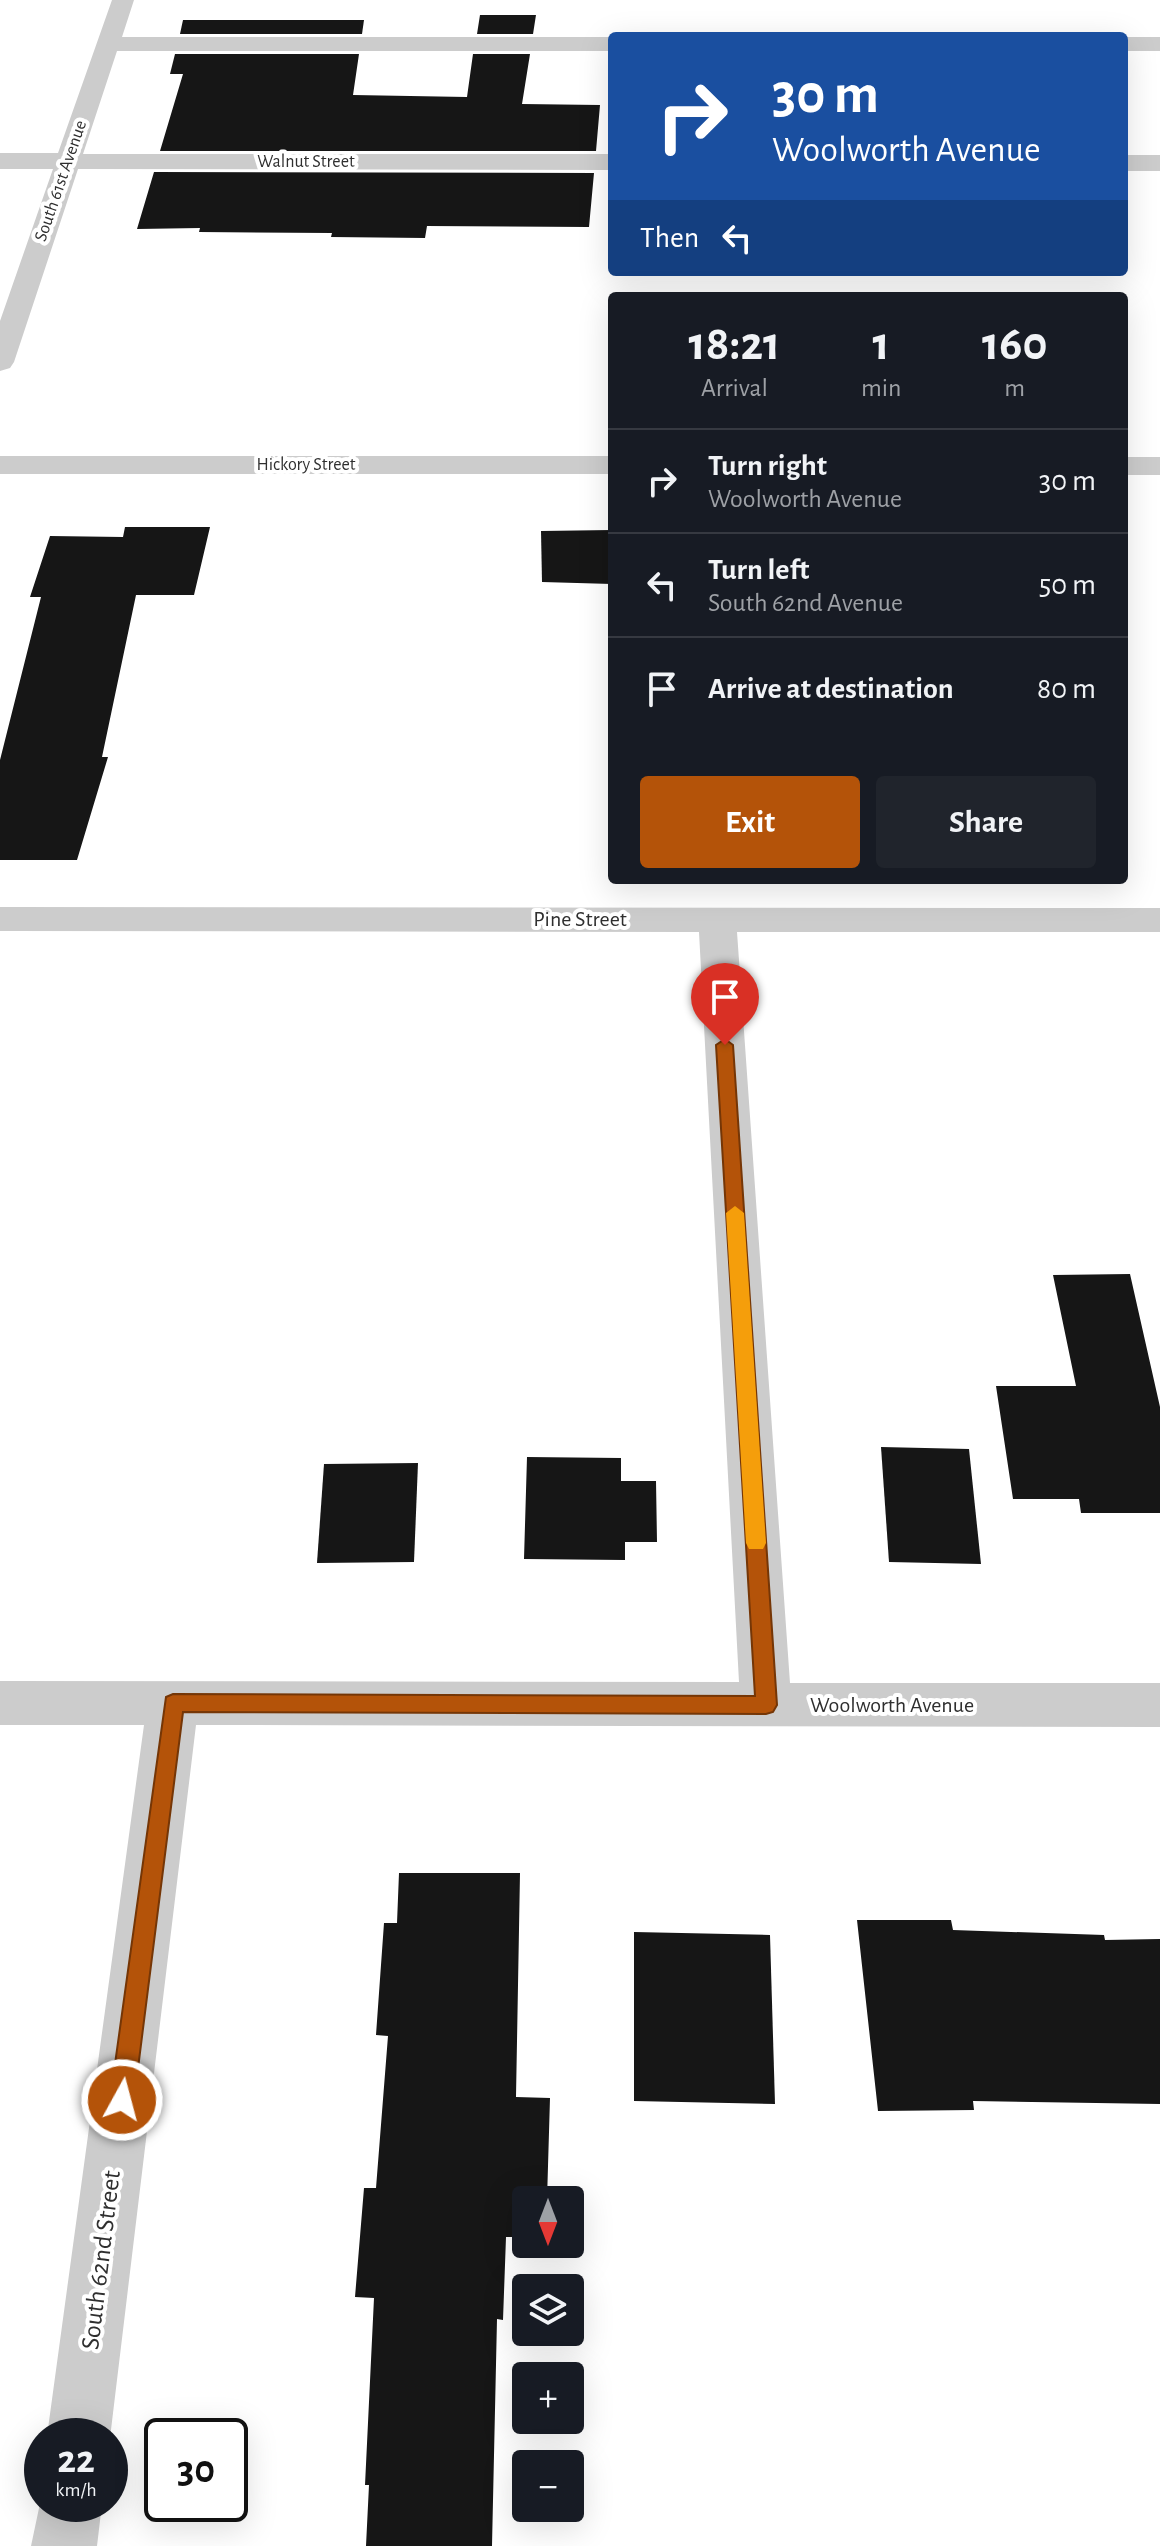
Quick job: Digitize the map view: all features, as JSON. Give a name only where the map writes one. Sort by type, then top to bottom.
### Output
[{"type":"street","name":"South 61st Avenue","points":[[0,362],[123,0]]},
{"type":"street","points":[[107,44],[608,44]]},
{"type":"street","points":[[1128,44],[1160,44]]},
{"type":"street","name":"Walnut Street","points":[[0,161],[608,162]]},
{"type":"street","points":[[1128,163],[1160,163]]},
{"type":"street","name":"Hickory Street","points":[[0,465],[608,465]]},
{"type":"street","points":[[1128,466],[1160,466]]},
{"type":"street","name":"Pine Street","points":[[0,919],[1160,920]]},
{"type":"street","points":[[717,919],[766,1705]]},
{"type":"street","name":"Woolworth Avenue","points":[[0,1703],[1160,1705]]},
{"type":"street","name":"South 62nd Street","points":[[81,2418],[173,1703]]},
{"type":"street","points":[[64,2546],[67,2522]]},
{"type":"building","points":[[480,15],[536,15],[533,34],[477,34]]},
{"type":"building","points":[[183,20],[364,20],[362,34],[180,34]]},
{"type":"building","points":[[175,54],[359,54],[353,95],[467,97],[473,54],[530,54],[522,104],[600,105],[596,151],[160,151],[183,74],[170,74]]},
{"type":"building","points":[[154,172],[594,173],[589,227],[427,226],[425,238],[331,237],[332,233],[199,232],[200,228],[137,229]]},
{"type":"building","points":[[125,527],[210,527],[194,595],[136,595],[102,757],[108,757],[77,860],[0,860],[0,760],[41,597],[30,597],[50,536],[123,537]]},
{"type":"building","points":[[608,530],[608,584],[542,582],[541,531]]},
{"type":"building","points":[[1130,1274],[1160,1407],[1160,1513],[1081,1513],[1079,1499],[1013,1499],[996,1386],[1076,1386],[1053,1275]]},
{"type":"building","points":[[881,1447],[969,1449],[981,1564],[889,1562]]},
{"type":"building","points":[[527,1457],[621,1458],[621,1481],[656,1481],[657,1542],[625,1542],[625,1560],[524,1559]]},
{"type":"building","points":[[418,1463],[414,1562],[317,1563],[324,1464]]},
{"type":"building","points":[[399,1873],[520,1873],[516,2097],[550,2098],[547,2186],[512,2186],[512,2237],[506,2237],[503,2320],[497,2319],[492,2546],[366,2546],[369,2485],[365,2485],[374,2298],[355,2297],[364,2188],[376,2188],[388,2036],[376,2035],[384,1923],[397,1923]]},
{"type":"building","points":[[857,1920],[951,1920],[953,1930],[1104,1935],[1105,1940],[1160,1939],[1160,2104],[973,2101],[974,2110],[878,2111]]},
{"type":"building","points":[[634,1932],[770,1935],[775,2104],[634,2101]]},
{"type":"slow traffic","points":[[735,1213],[756,1543]]},
{"type":"route","points":[[122,2100],[173,1703],[766,1705],[725,1045]]}]
